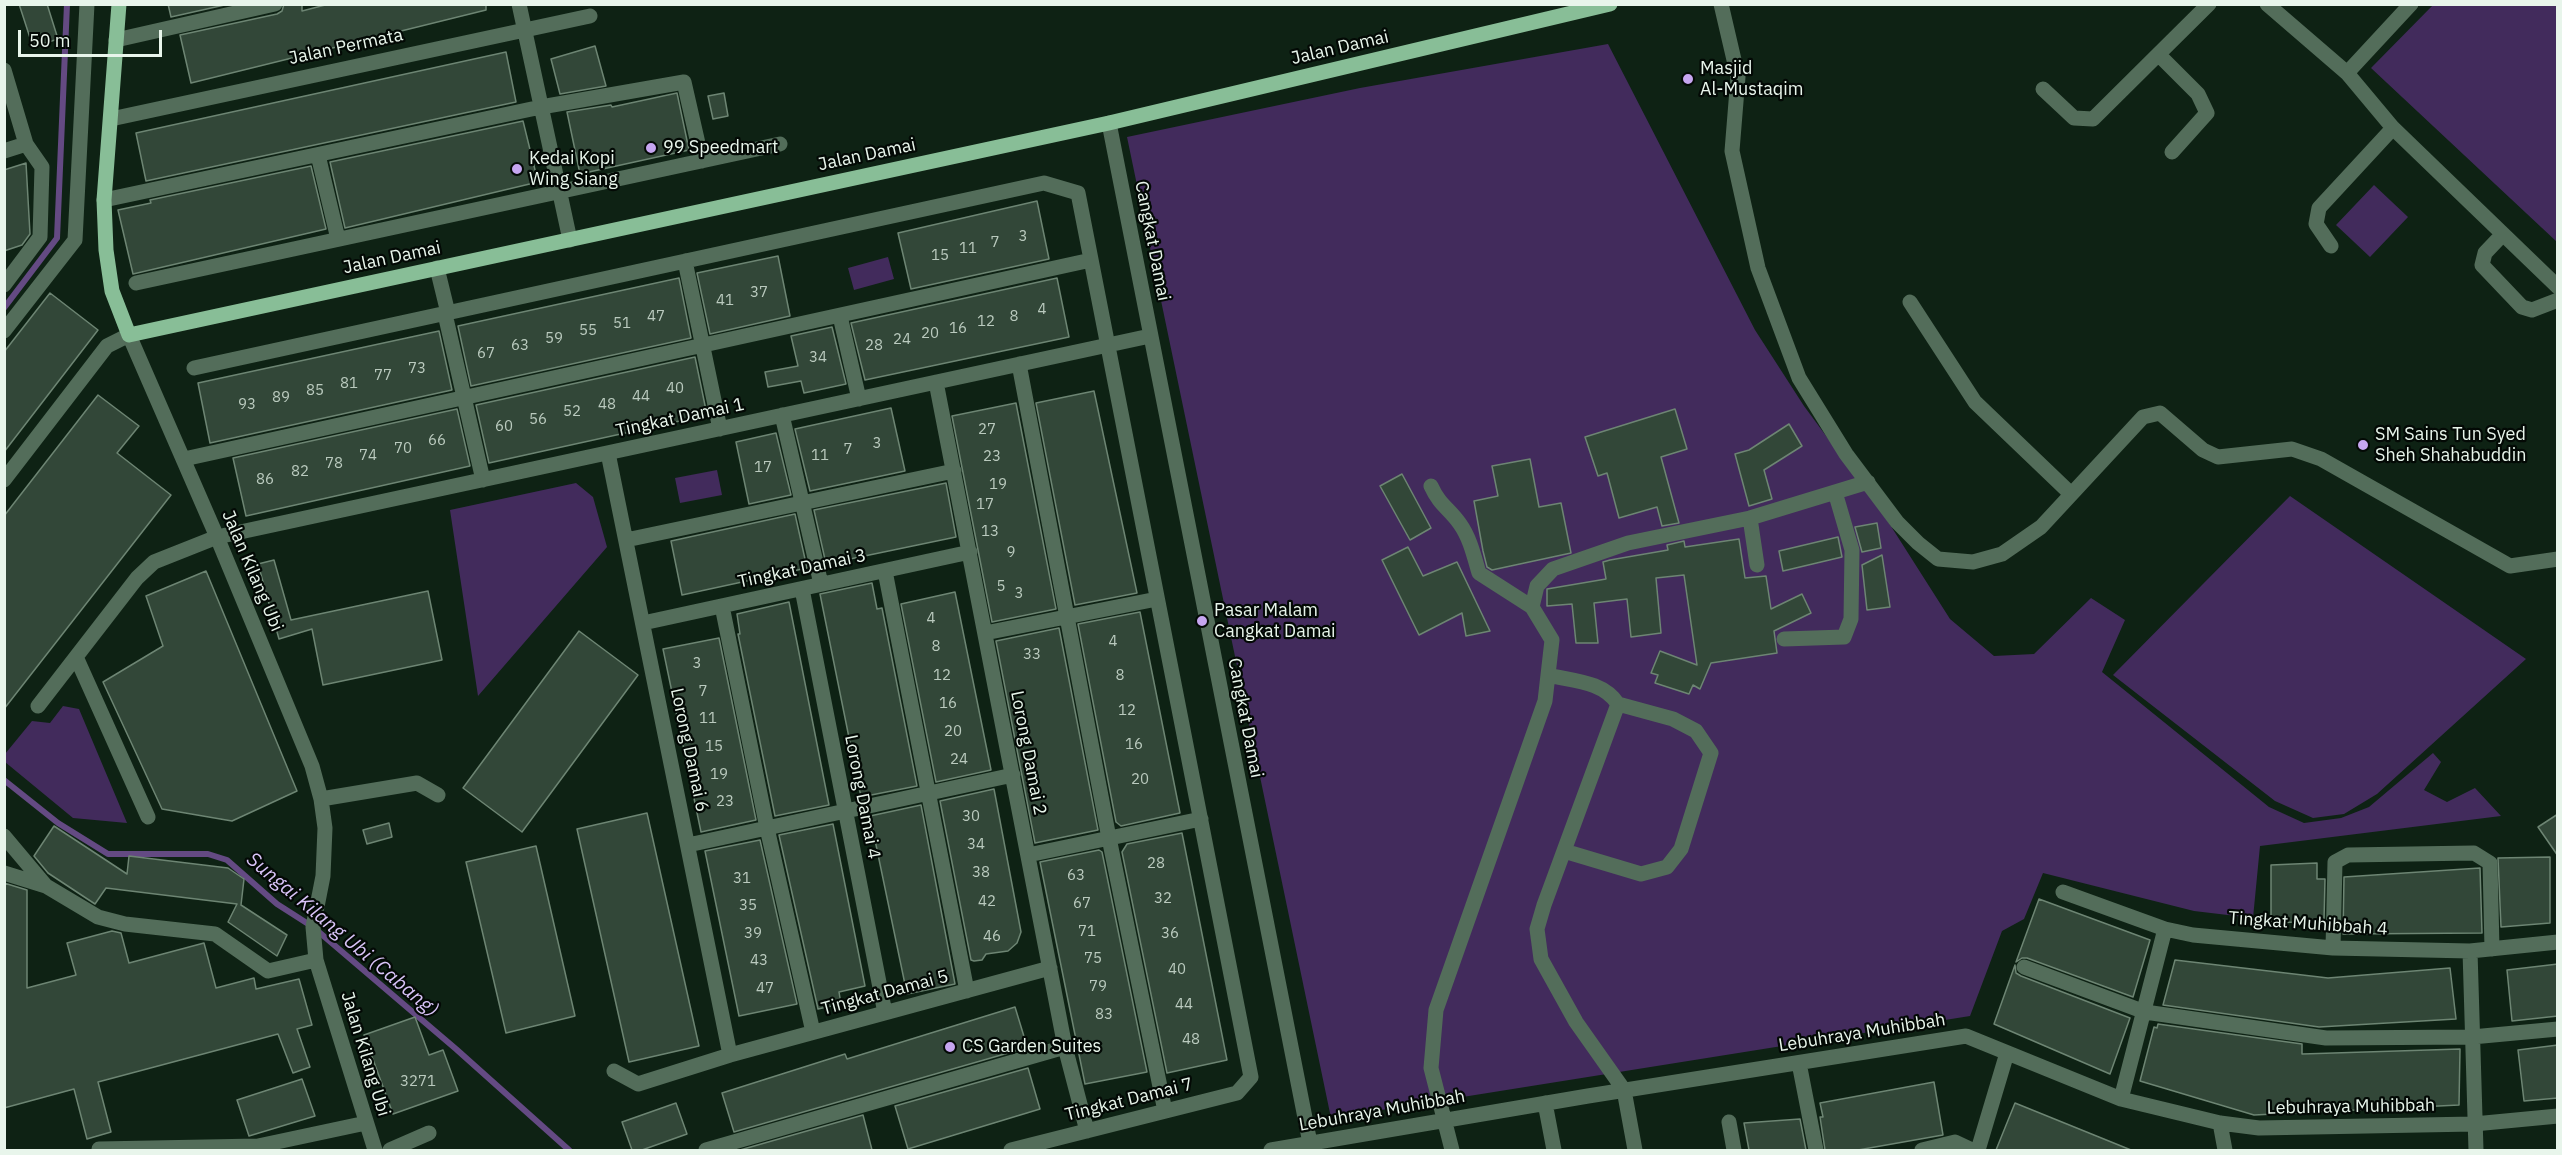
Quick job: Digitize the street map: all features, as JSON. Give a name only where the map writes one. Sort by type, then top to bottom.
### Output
[{"type":"main road","name":"Jalan Kilang Ubi","points":[[119,4],[104,200],[106,250],[112,291],[129,335]]},
{"type":"main road","name":"Jalan Damai","points":[[129,335],[1109,123],[1610,4]]},
{"type":"street","points":[[4,331],[75,240],[87,4]]},
{"type":"street","points":[[116,40],[275,4]]},
{"type":"street","points":[[519,4],[570,240]]},
{"type":"street","points":[[1721,4],[1738,77],[1732,151],[1758,268],[1799,378],[1846,454],[1897,522],[1938,559],[1972,562],[2002,554],[2041,526],[2143,417],[2160,412],[2203,450],[2218,457],[2292,449],[2321,459],[2510,566],[2558,559]]},
{"type":"street","points":[[2043,89],[2074,118],[2093,119],[2209,4]]},
{"type":"street","points":[[2267,4],[2347,73],[2393,128],[2558,287]]},
{"type":"street","points":[[2347,73],[2411,4]]},
{"type":"street","name":"Jalan Permata","points":[[111,119],[590,16]]},
{"type":"street","points":[[2159,55],[2198,94],[2206,113],[2172,152]]},
{"type":"street","points":[[4,70],[26,144],[42,167],[40,237],[4,285]]},
{"type":"street","points":[[104,200],[541,107],[684,82],[702,161]]},
{"type":"street","name":"Cangkat Damai","points":[[1109,123],[1310,1143]]},
{"type":"street","points":[[2331,246],[2316,224],[2319,208],[2393,128]]},
{"type":"street","points":[[4,151],[26,144]]},
{"type":"street","name":"Jalan Damai","points":[[136,283],[780,144]]},
{"type":"street","points":[[318,155],[338,239]]},
{"type":"street","points":[[194,368],[1044,183],[1078,193],[1201,819],[1028,855]]},
{"type":"street","points":[[2503,234],[2484,253],[2482,265],[2522,307],[2532,310],[2558,300]]},
{"type":"street","points":[[184,459],[1091,260]]},
{"type":"street","points":[[684,261],[720,429]]},
{"type":"street","points":[[437,268],[483,480]]},
{"type":"street","points":[[1910,302],[1975,402],[2070,494]]},
{"type":"street","points":[[840,316],[859,399]]},
{"type":"street","points":[[4,480],[107,346],[129,335]]},
{"type":"street","name":"Jalan Kilang Ubi","points":[[129,335],[184,459],[312,766],[321,800],[325,838],[323,876],[313,927],[316,960],[375,1150]]},
{"type":"street","name":"Tingkat Damai 1","points":[[38,706],[137,578],[154,562],[217,537],[1150,336]]},
{"type":"street","points":[[1019,364],[1109,838],[1165,1111]]},
{"type":"street","name":"Lorong Damai 2","points":[[936,382],[1065,1047],[1087,1131]]},
{"type":"street","points":[[782,415],[821,584]]},
{"type":"street","name":"Lorong Damai 6","points":[[608,453],[730,1055]]},
{"type":"street","points":[[626,540],[954,471]]},
{"type":"street","points":[[1532,607],[1537,586],[1553,569],[1628,543],[1750,518],[1868,483]]},
{"type":"street","points":[[1431,486],[1438,502],[1459,523],[1472,548],[1479,573],[1532,607],[1552,640],[1545,701],[1436,1010],[1431,1068],[1452,1150]]},
{"type":"street","points":[[1784,639],[1844,636],[1851,619],[1852,550],[1835,492]]},
{"type":"street","points":[[1750,518],[1756,565]]},
{"type":"street","name":"Tingkat Damai 3","points":[[643,623],[969,552]]},
{"type":"street","points":[[885,570],[967,991]]},
{"type":"street","name":"Lorong Damai 4","points":[[802,589],[885,1013]]},
{"type":"street","points":[[985,633],[1157,599]]},
{"type":"street","points":[[722,606],[767,828],[813,1032]]},
{"type":"street","points":[[76,658],[148,817]]},
{"type":"street","points":[[1548,675],[1596,686],[1612,695],[1618,704],[1673,719],[1696,731],[1711,753],[1682,849],[1667,867],[1641,874],[1564,851]]},
{"type":"street","points":[[1618,704],[1544,905],[1538,929],[1541,959],[1576,1022],[1624,1090],[1635,1150]]},
{"type":"street","points":[[688,845],[1012,775]]},
{"type":"street","points":[[321,800],[417,783],[438,795]]},
{"type":"street","name":"Tingkat Damai 7","points":[[1011,1150],[1237,1093],[1251,1077],[1201,819]]},
{"type":"street","points":[[4,837],[46,886]]},
{"type":"street","points":[[2333,948],[2335,862],[2348,855],[2474,853],[2490,863],[2492,949]]},
{"type":"street","points":[[4,873],[46,886],[99,917],[125,924],[215,934],[268,972],[316,960]]},
{"type":"street","name":"Tingkat Muhibbah 4","points":[[2063,891],[2165,929],[2193,935],[2333,948],[2470,951],[2558,942]]},
{"type":"street","points":[[2121,1099],[2165,929]]},
{"type":"street","points":[[2470,951],[2476,1150]]},
{"type":"street","points":[[2024,967],[2145,1012],[2326,1038],[2472,1037],[2558,1029]]},
{"type":"street","name":"Tingkat Damai 5","points":[[614,1071],[638,1084],[730,1055],[1050,968]]},
{"type":"street","name":"Lebuhraya Muhibbah","points":[[1271,1150],[1624,1090],[1966,1036],[2121,1099],[2220,1123],[2259,1128],[2474,1124],[2558,1116]]},
{"type":"street","points":[[706,1150],[1065,1047]]},
{"type":"street","points":[[1978,1150],[2007,1053]]},
{"type":"street","points":[[1799,1063],[1816,1150]]},
{"type":"street","points":[[1545,1103],[1554,1150]]},
{"type":"street","points":[[1730,1122],[1734,1150]]},
{"type":"street","points":[[99,1149],[258,1146],[366,1123]]},
{"type":"street","points":[[2220,1123],[2225,1150]]},
{"type":"street","points":[[390,1150],[429,1133]]},
{"type":"street","points":[[1922,1150],[1955,1142],[1972,1150]]},
{"type":"shaded area","points":[[2433,5],[2557,5],[2557,242],[2371,68]]},
{"type":"shaded area","points":[[1608,44],[1755,330],[1804,406],[1880,509],[1950,619],[1994,656],[2034,654],[2091,598],[2125,620],[2102,672],[2269,807],[2304,823],[2341,818],[2369,807],[2433,753],[2441,762],[2424,790],[2447,802],[2475,788],[2501,816],[2260,846],[2253,918],[2194,911],[2043,873],[2024,919],[2002,931],[1970,1016],[1331,1118],[1127,137],[1360,88]]},
{"type":"shaded area","points":[[2374,185],[2408,217],[2370,257],[2336,225]]},
{"type":"shaded area","points":[[888,257],[894,279],[854,290],[848,268]]},
{"type":"shaded area","points":[[717,470],[722,495],[680,503],[675,478]]},
{"type":"shaded area","points":[[576,483],[593,497],[607,547],[478,696],[450,510]]},
{"type":"shaded area","points":[[2290,496],[2526,659],[2377,794],[2344,814],[2313,818],[2275,801],[2113,675]]},
{"type":"shaded area","points":[[63,706],[79,709],[127,823],[73,818],[5,762],[5,754],[32,721],[50,723]]},
{"type":"building","points":[[19,4],[47,4],[58,39],[33,47]]},
{"type":"building","points":[[168,4],[229,4],[171,17]]},
{"type":"building","points":[[284,4],[302,4],[302,11],[329,4],[486,4],[486,10],[191,83],[180,35],[277,14],[282,11]]},
{"type":"building","points":[[595,46],[606,86],[560,94],[551,59]]},
{"type":"building","points":[[506,52],[516,102],[146,181],[136,133]]},
{"type":"building","points":[[677,93],[689,150],[580,174],[567,112],[611,105],[612,107]]},
{"type":"building","points":[[724,93],[728,116],[713,119],[708,96]]},
{"type":"building","points":[[523,121],[538,182],[345,228],[330,162]]},
{"type":"building","points":[[26,163],[30,234],[22,245],[4,251],[4,170]]},
{"type":"building","points":[[311,166],[326,229],[133,274],[118,210],[151,203],[150,200]]},
{"type":"building","points":[[1037,201],[1049,259],[911,289],[898,233]]},
{"type":"building","points":[[778,256],[790,316],[710,334],[697,273]]},
{"type":"building","points":[[679,278],[691,338],[471,386],[458,326]]},
{"type":"building","points":[[1057,278],[1069,337],[865,380],[851,323]]},
{"type":"building","points":[[50,293],[98,330],[4,452],[4,352]]},
{"type":"building","points":[[832,327],[846,384],[804,393],[801,381],[768,387],[765,372],[798,366],[791,336]]},
{"type":"building","points":[[439,331],[452,390],[210,443],[198,383]]},
{"type":"building","points":[[695,357],[707,415],[489,463],[476,405]]},
{"type":"building","points":[[1094,391],[1137,593],[1075,605],[1036,403]]},
{"type":"building","points":[[98,395],[139,426],[117,453],[171,495],[4,709],[4,516]]},
{"type":"building","points":[[1016,403],[1056,609],[992,622],[952,416]]},
{"type":"building","points":[[891,408],[905,471],[810,491],[795,429]]},
{"type":"building","points":[[457,409],[470,466],[246,516],[233,458]]},
{"type":"building","points":[[1675,409],[1687,449],[1661,457],[1679,523],[1662,526],[1657,507],[1619,518],[1607,473],[1598,476],[1585,437]]},
{"type":"building","points":[[1789,424],[1802,446],[1764,470],[1772,499],[1749,506],[1735,454],[1749,450]]},
{"type":"building","points":[[776,433],[791,495],[749,504],[736,442]]},
{"type":"building","points":[[1530,459],[1539,507],[1561,503],[1571,553],[1492,570],[1487,567],[1474,501],[1498,496],[1492,466]]},
{"type":"building","points":[[1402,474],[1431,528],[1410,540],[1380,486]]},
{"type":"building","points":[[946,483],[956,537],[826,564],[814,510]]},
{"type":"building","points":[[795,514],[807,568],[682,595],[671,541]]},
{"type":"building","points":[[1877,523],[1881,548],[1862,552],[1855,527]]},
{"type":"building","points":[[1838,537],[1842,557],[1783,571],[1779,551]]},
{"type":"building","points":[[1739,539],[1745,578],[1766,576],[1771,609],[1802,594],[1811,613],[1774,631],[1777,653],[1711,663],[1700,689],[1693,685],[1689,694],[1655,683],[1658,675],[1651,673],[1660,651],[1697,665],[1684,575],[1656,578],[1661,633],[1631,637],[1627,599],[1594,603],[1598,643],[1576,643],[1572,604],[1547,606],[1547,589],[1606,579],[1603,562],[1668,550],[1667,545],[1684,541],[1685,547]]},
{"type":"building","points":[[1408,547],[1423,576],[1457,562],[1490,631],[1466,636],[1462,613],[1419,635],[1382,560]]},
{"type":"building","points":[[1882,555],[1890,607],[1867,610],[1862,565]]},
{"type":"building","points":[[274,560],[291,620],[428,591],[442,660],[323,685],[312,629],[279,639],[258,564]]},
{"type":"building","points":[[206,571],[297,791],[232,821],[162,809],[103,682],[163,646],[146,596]]},
{"type":"building","points":[[872,583],[877,609],[882,608],[917,786],[861,797],[820,594]]},
{"type":"building","points":[[955,592],[991,770],[936,782],[901,604]]},
{"type":"building","points":[[789,602],[829,805],[775,816],[738,634],[740,634],[737,614]]},
{"type":"building","points":[[1140,612],[1180,813],[1121,826],[1116,822],[1078,624]]},
{"type":"building","points":[[1059,628],[1098,830],[1035,843],[996,641]]},
{"type":"building","points":[[579,631],[638,675],[522,832],[463,788]]},
{"type":"building","points":[[719,638],[756,820],[701,832],[663,649]]},
{"type":"building","points":[[994,789],[1021,932],[1017,943],[1008,951],[986,954],[982,960],[974,961],[971,960],[940,801]]},
{"type":"building","points":[[921,805],[955,984],[907,994],[870,816]]},
{"type":"building","points":[[647,813],[699,1046],[629,1062],[577,829]]},
{"type":"building","points":[[2558,814],[2558,856],[2538,827]]},
{"type":"building","points":[[389,823],[392,837],[367,844],[363,830]]},
{"type":"building","points":[[833,824],[865,986],[839,992],[841,1004],[818,1009],[779,835]]},
{"type":"building","points":[[54,826],[127,874],[129,856],[228,868],[244,879],[241,905],[287,935],[277,956],[228,922],[237,904],[106,888],[95,904],[48,873],[34,856]]},
{"type":"building","points":[[1182,833],[1227,1060],[1167,1073],[1122,852],[1127,844]]},
{"type":"building","points":[[760,840],[797,1004],[739,1016],[705,851]]},
{"type":"building","points":[[536,846],[575,1016],[506,1033],[466,862]]},
{"type":"building","points":[[1099,850],[1102,852],[1147,1072],[1085,1084],[1040,862]]},
{"type":"building","points":[[2550,857],[2550,923],[2501,927],[2498,858]]},
{"type":"building","points":[[2317,863],[2317,879],[2325,879],[2324,921],[2271,923],[2271,865]]},
{"type":"building","points":[[2480,868],[2482,933],[2343,934],[2344,877]]},
{"type":"building","points":[[4,883],[27,890],[27,988],[76,975],[67,943],[112,931],[121,933],[129,963],[204,943],[216,988],[254,978],[256,989],[299,979],[312,1025],[297,1029],[310,1067],[293,1073],[278,1034],[98,1082],[111,1132],[87,1139],[74,1089],[4,1108]]},
{"type":"building","points":[[2039,899],[2150,940],[2133,997],[2027,958],[2016,962]]},
{"type":"building","points":[[2175,960],[2328,978],[2450,968],[2456,1019],[2319,1027],[2163,1005]]},
{"type":"building","points":[[2558,964],[2558,1016],[2512,1021],[2507,970]]},
{"type":"building","points":[[2015,965],[2016,973],[2021,976],[2130,1018],[2110,1074],[1994,1024]]},
{"type":"building","points":[[1015,1007],[1026,1043],[1021,1045],[1022,1049],[734,1132],[722,1093],[845,1054],[847,1059]]},
{"type":"building","points":[[415,1017],[429,1055],[443,1050],[458,1091],[393,1114],[364,1035]]},
{"type":"building","points":[[2158,1024],[2302,1044],[2302,1054],[2460,1049],[2459,1105],[2254,1115],[2140,1081],[2154,1027],[2157,1028]]},
{"type":"building","points":[[2558,1045],[2558,1098],[2524,1101],[2518,1050]]},
{"type":"building","points":[[1028,1068],[1040,1109],[908,1149],[895,1106]]},
{"type":"building","points":[[302,1079],[315,1116],[249,1136],[237,1100]]},
{"type":"building","points":[[1934,1082],[1943,1135],[1858,1150],[1825,1150],[1820,1103]]},
{"type":"building","points":[[676,1103],[687,1134],[642,1150],[632,1150],[622,1122]]},
{"type":"building","points":[[2015,1103],[2131,1150],[1996,1150]]},
{"type":"building","points":[[863,1115],[872,1150],[740,1150]]},
{"type":"building","points":[[1800,1119],[1806,1150],[1749,1150],[1744,1123]]},
{"type":"waterway","name":"Sungai Kilang Ubi (Cabang)","points":[[4,308],[57,238],[67,4]]},
{"type":"waterway","name":"Sungai Kilang Ubi (Cabang)","points":[[4,780],[58,823],[108,854],[208,854],[227,860],[277,904],[313,927],[456,1049],[569,1150]]},
{"type":"place","name":"Masjid Al-Mustaqim","points":[[1688,79]]},
{"type":"place","name":"99 Speedmart","points":[[651,148]]},
{"type":"place","name":"Kedai Kopi Wing Siang","points":[[517,169]]},
{"type":"place","name":"SM Sains Tun Syed Sheh Shahabuddin","points":[[2363,445]]},
{"type":"place","name":"Pasar Malam Cangkat Damai","points":[[1202,621]]},
{"type":"place","name":"CS Garden Suites","points":[[950,1047]]}]
